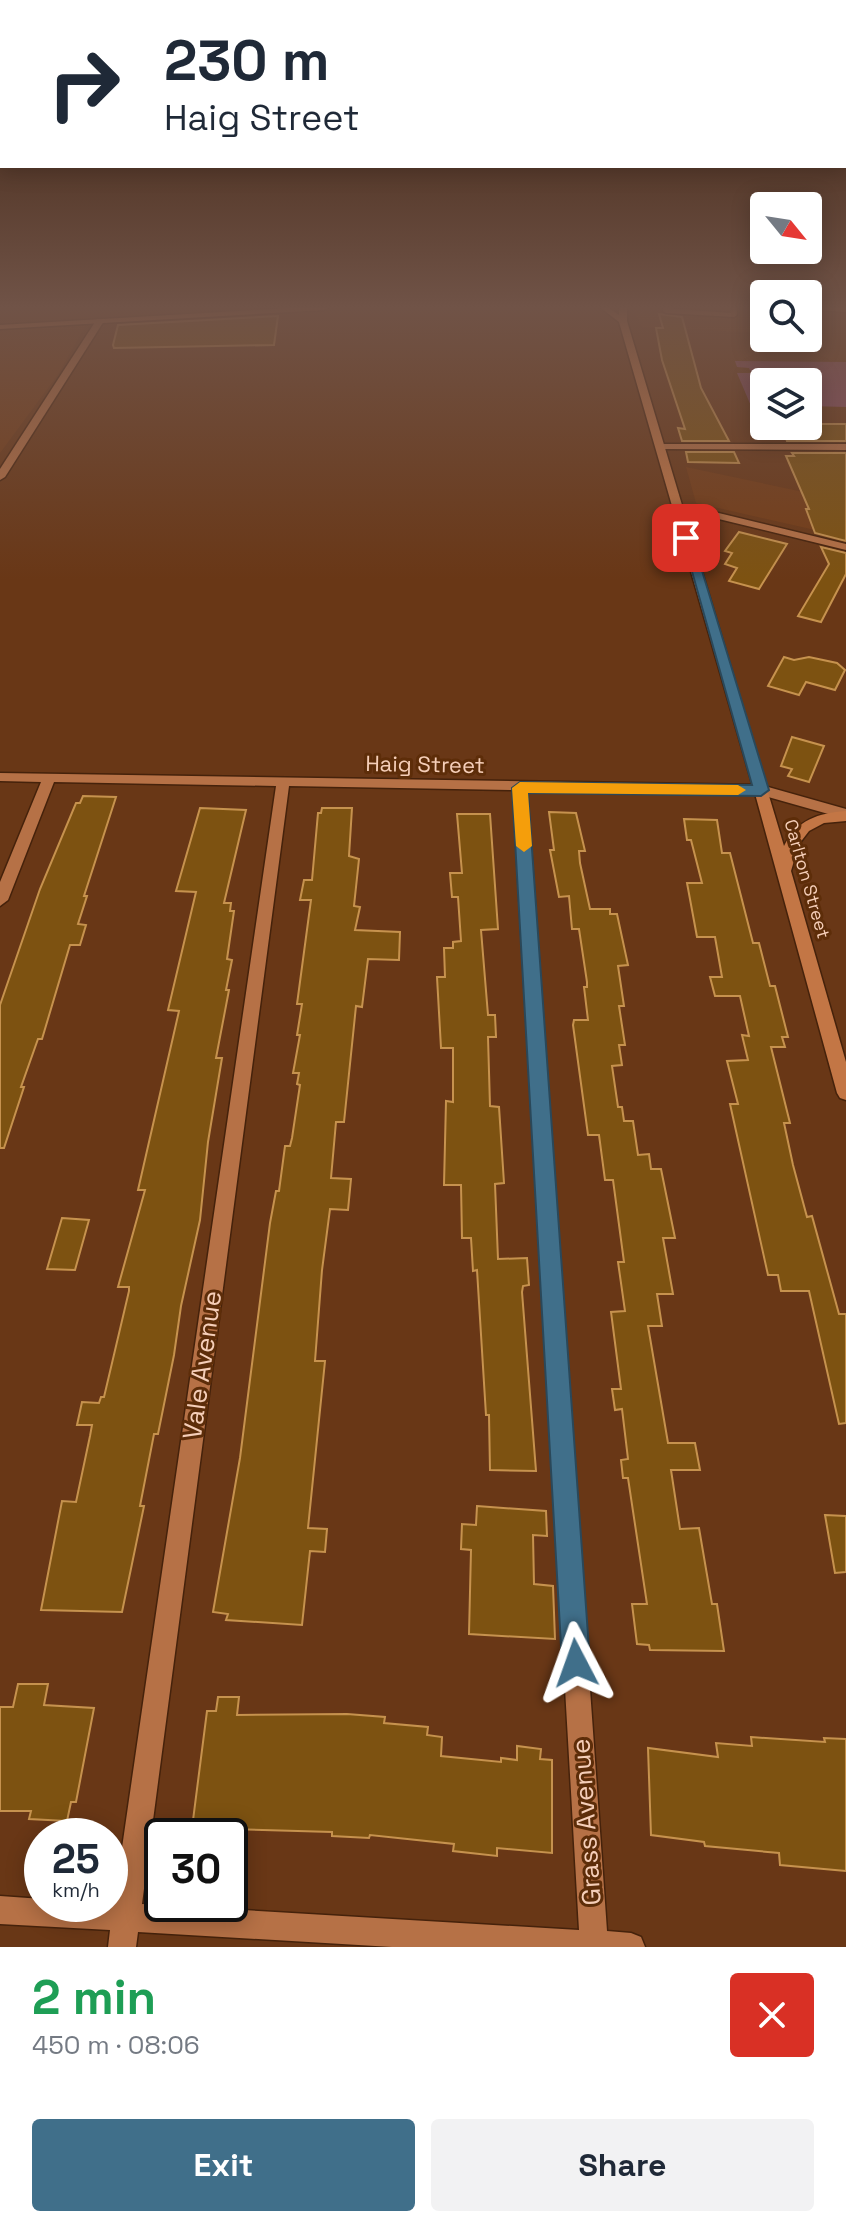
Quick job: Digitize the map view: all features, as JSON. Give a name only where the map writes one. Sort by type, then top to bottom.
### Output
[{"type":"main road","name":"Carlton Street","points":[[646,399],[846,1093]]},
{"type":"main road","points":[[786,881],[788,845],[804,827],[827,817],[846,815]]},
{"type":"street","points":[[1,475],[50,399]]},
{"type":"street","points":[[660,446],[846,447]]},
{"type":"street","points":[[678,510],[698,511],[846,547]]},
{"type":"street","name":"Haig Street","points":[[0,777],[761,790],[846,815]]},
{"type":"street","points":[[0,900],[49,778]]},
{"type":"street","name":"Vale Avenue","points":[[128,1904],[283,783]]},
{"type":"street","name":"Grass Avenue","points":[[520,788],[594,1946]]},
{"type":"street","points":[[0,1910],[24,1912]]},
{"type":"street","points":[[128,1918],[631,1947]]},
{"type":"street","name":"Vale Avenue","points":[[122,1947],[125,1922]]},
{"type":"shaded area","points":[[0,399],[40,399],[0,453]]},
{"type":"shaded area","points":[[822,399],[846,399],[846,407],[822,406]]},
{"type":"shaded area","points":[[686,467],[846,501],[846,537],[696,503]]},
{"type":"building","points":[[675,399],[707,399],[729,441],[682,441],[678,428],[685,429]]},
{"type":"building","points":[[822,424],[846,424],[846,441],[787,441],[822,440]]},
{"type":"building","points":[[686,452],[734,452],[739,463],[688,462]]},
{"type":"building","points":[[792,453],[846,453],[846,541],[815,533],[806,509],[809,509],[786,456],[794,456]]},
{"type":"building","points":[[739,532],[787,544],[759,589],[729,581],[737,568],[725,564],[732,553],[725,551]]},
{"type":"building","points":[[821,547],[846,553],[846,574],[821,622],[798,616],[829,564]]},
{"type":"building","points":[[784,657],[794,660],[809,657],[837,663],[845,670],[835,690],[806,682],[799,695],[768,686]]},
{"type":"building","points":[[792,737],[824,746],[809,782],[788,776],[792,769],[781,766]]},
{"type":"building","points":[[83,796],[116,797],[84,896],[87,896],[78,924],[86,925],[80,945],[70,945],[42,1039],[38,1039],[21,1087],[24,1087],[4,1148],[0,1148],[0,1005],[40,889],[76,803],[80,803]]},
{"type":"building","points":[[200,808],[246,810],[224,903],[231,903],[230,911],[234,911],[227,959],[232,960],[226,990],[229,990],[216,1058],[222,1058],[208,1142],[200,1220],[174,1355],[158,1434],[154,1434],[140,1506],[144,1506],[122,1612],[41,1610],[62,1501],[76,1502],[90,1436],[92,1425],[77,1425],[82,1402],[99,1403],[104,1397],[129,1291],[129,1287],[118,1287],[145,1190],[138,1190],[179,1011],[168,1010],[196,892],[176,891]]},
{"type":"building","points":[[322,808],[352,808],[349,856],[359,859],[354,906],[360,907],[355,930],[400,932],[399,960],[368,959],[362,1007],[356,1006],[344,1122],[336,1122],[331,1178],[351,1179],[348,1210],[330,1209],[322,1270],[315,1361],[325,1361],[308,1528],[327,1529],[325,1552],[310,1551],[302,1625],[226,1620],[228,1614],[213,1612],[240,1458],[270,1223],[276,1191],[279,1191],[285,1146],[290,1146],[292,1138],[300,1085],[297,1084],[299,1073],[293,1073],[302,1004],[297,1004],[311,900],[300,900],[304,880],[312,880],[318,813]]},
{"type":"building","points":[[549,812],[576,813],[585,851],[579,851],[580,863],[590,909],[610,909],[610,914],[617,914],[628,965],[618,966],[624,1006],[619,1006],[625,1045],[619,1045],[622,1065],[612,1066],[618,1107],[622,1107],[624,1121],[633,1121],[638,1155],[649,1154],[651,1169],[661,1169],[675,1238],[663,1238],[673,1294],[657,1294],[662,1326],[648,1326],[668,1443],[695,1443],[700,1470],[671,1470],[680,1529],[699,1528],[712,1604],[717,1604],[724,1651],[650,1650],[649,1645],[637,1644],[632,1604],[647,1604],[628,1478],[623,1478],[621,1460],[628,1459],[622,1409],[615,1410],[612,1389],[621,1389],[611,1312],[625,1311],[618,1262],[624,1262],[613,1180],[605,1180],[599,1135],[588,1135],[573,1025],[574,1020],[588,1020],[584,987],[587,987],[587,982],[579,929],[572,929],[569,896],[559,897],[550,850],[554,850]]},
{"type":"building","points":[[457,814],[490,814],[498,929],[481,930],[488,1015],[495,1015],[496,1037],[488,1037],[490,1106],[499,1107],[504,1183],[495,1184],[498,1259],[527,1258],[529,1285],[523,1286],[522,1292],[536,1471],[490,1470],[489,1415],[486,1415],[477,1270],[473,1271],[471,1238],[462,1238],[461,1185],[444,1185],[446,1101],[453,1102],[453,1048],[441,1048],[437,977],[445,977],[444,948],[453,948],[453,942],[461,941],[458,897],[452,897],[450,873],[462,873]]},
{"type":"building","points":[[684,819],[717,820],[722,853],[730,853],[753,943],[759,943],[770,986],[775,986],[788,1037],[782,1037],[785,1047],[771,1047],[790,1123],[784,1123],[793,1165],[807,1217],[812,1216],[839,1314],[846,1314],[846,1423],[839,1424],[809,1291],[781,1291],[778,1275],[768,1275],[730,1104],[738,1104],[727,1061],[748,1060],[742,1035],[749,1036],[740,996],[715,996],[710,977],[722,977],[715,937],[697,937],[687,883],[702,883],[691,840],[687,840]]},
{"type":"building","points":[[62,1218],[89,1220],[75,1270],[47,1269]]},
{"type":"building","points":[[477,1506],[546,1511],[547,1536],[533,1535],[534,1584],[553,1586],[555,1639],[469,1634],[471,1550],[461,1549],[462,1524],[476,1525]]},
{"type":"building","points":[[825,1515],[846,1516],[846,1572],[835,1573]]},
{"type":"building","points":[[18,1684],[48,1684],[44,1705],[94,1708],[76,1802],[71,1802],[68,1818],[29,1818],[31,1811],[0,1811],[0,1707],[13,1707]]},
{"type":"building","points":[[218,1697],[239,1697],[237,1715],[347,1714],[385,1717],[384,1723],[428,1727],[427,1735],[442,1737],[441,1756],[501,1762],[501,1758],[517,1760],[517,1746],[541,1749],[540,1759],[552,1760],[552,1853],[497,1848],[497,1856],[453,1851],[454,1844],[370,1835],[369,1838],[332,1836],[332,1832],[248,1830],[248,1818],[193,1818],[207,1711],[216,1711]]},
{"type":"building","points":[[751,1737],[825,1742],[824,1738],[846,1739],[846,1871],[780,1865],[779,1853],[705,1846],[704,1842],[651,1835],[648,1748],[718,1757],[716,1743],[752,1746]]},
{"type":"slow traffic","points":[[524,846],[520,788],[738,790]]},
{"type":"route","points":[[576,1663],[520,788],[761,790],[686,538]]}]
